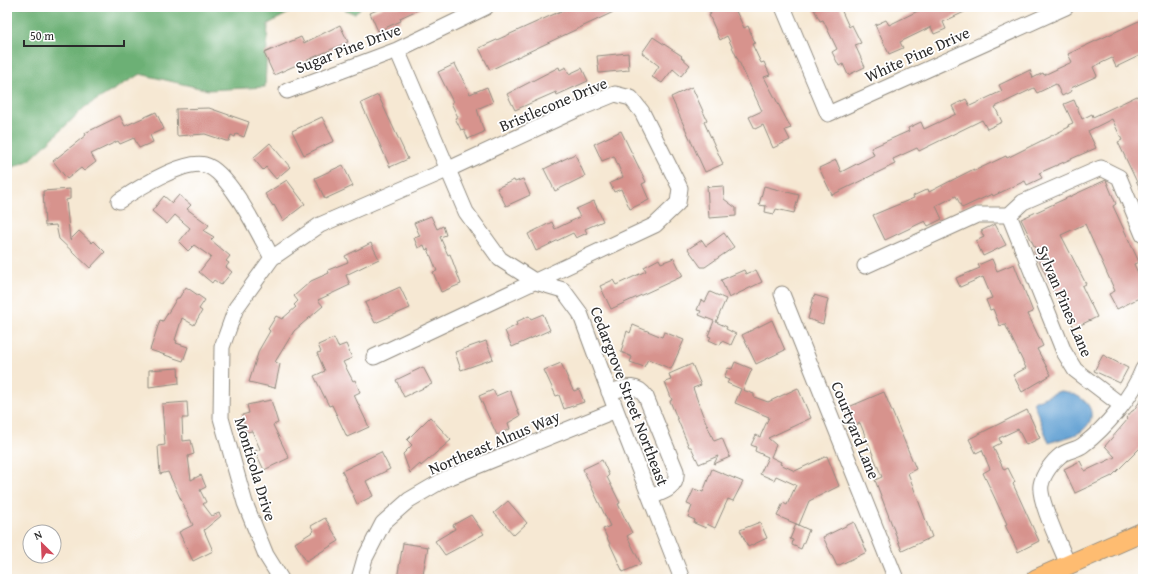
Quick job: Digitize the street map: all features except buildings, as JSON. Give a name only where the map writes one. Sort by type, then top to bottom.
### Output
[{"type":"main road","points":[[1036,579],[1143,532]]},
{"type":"street","name":"Sugar Pine Drive","points":[[287,91],[397,50],[486,7]]},
{"type":"street","name":"White Pine Drive","points":[[783,7],[828,114],[1066,7]]},
{"type":"street","name":"Cedargrove Street Northeast","points":[[397,50],[449,169],[466,212],[500,259],[536,282],[563,290],[580,312],[609,392],[682,579]]},
{"type":"street","name":"Bristlecone Drive","points":[[272,258],[320,224],[449,169],[615,94],[631,98],[642,112],[680,188],[678,203],[655,225],[374,357]]},
{"type":"street","points":[[119,201],[150,181],[183,167],[205,165],[222,176],[238,199],[272,258]]},
{"type":"street","points":[[865,266],[978,215],[1009,215],[1023,202],[1102,168],[1119,177],[1143,236]]},
{"type":"street","name":"Sylvan Pines Lane","points":[[1009,215],[1064,352],[1075,370],[1121,405]]},
{"type":"street","name":"Monticola Drive","points":[[272,258],[236,308],[222,347],[221,418],[244,502],[266,555],[281,579]]},
{"type":"street","name":"Courtyard Lane","points":[[782,294],[896,579]]},
{"type":"street","points":[[1068,565],[1043,500],[1041,485],[1050,466],[1061,454],[1083,446],[1107,422],[1138,383],[1143,369]]},
{"type":"street","points":[[609,392],[630,386],[642,391],[646,397],[676,471],[677,477],[674,484],[668,490],[650,497]]},
{"type":"street","name":"Northeast Alnus Way","points":[[359,579],[365,558],[383,523],[409,500],[445,479],[616,410]]},
{"type":"green space","points":[[7,7],[300,7],[268,24],[265,87],[208,90],[140,74],[85,107],[30,160],[7,170]]},
{"type":"green space","points":[[339,7],[361,7],[355,14]]},
{"type":"water","points":[[1060,391],[1076,395],[1088,404],[1091,410],[1091,417],[1089,424],[1079,433],[1049,443],[1033,402]]}]
